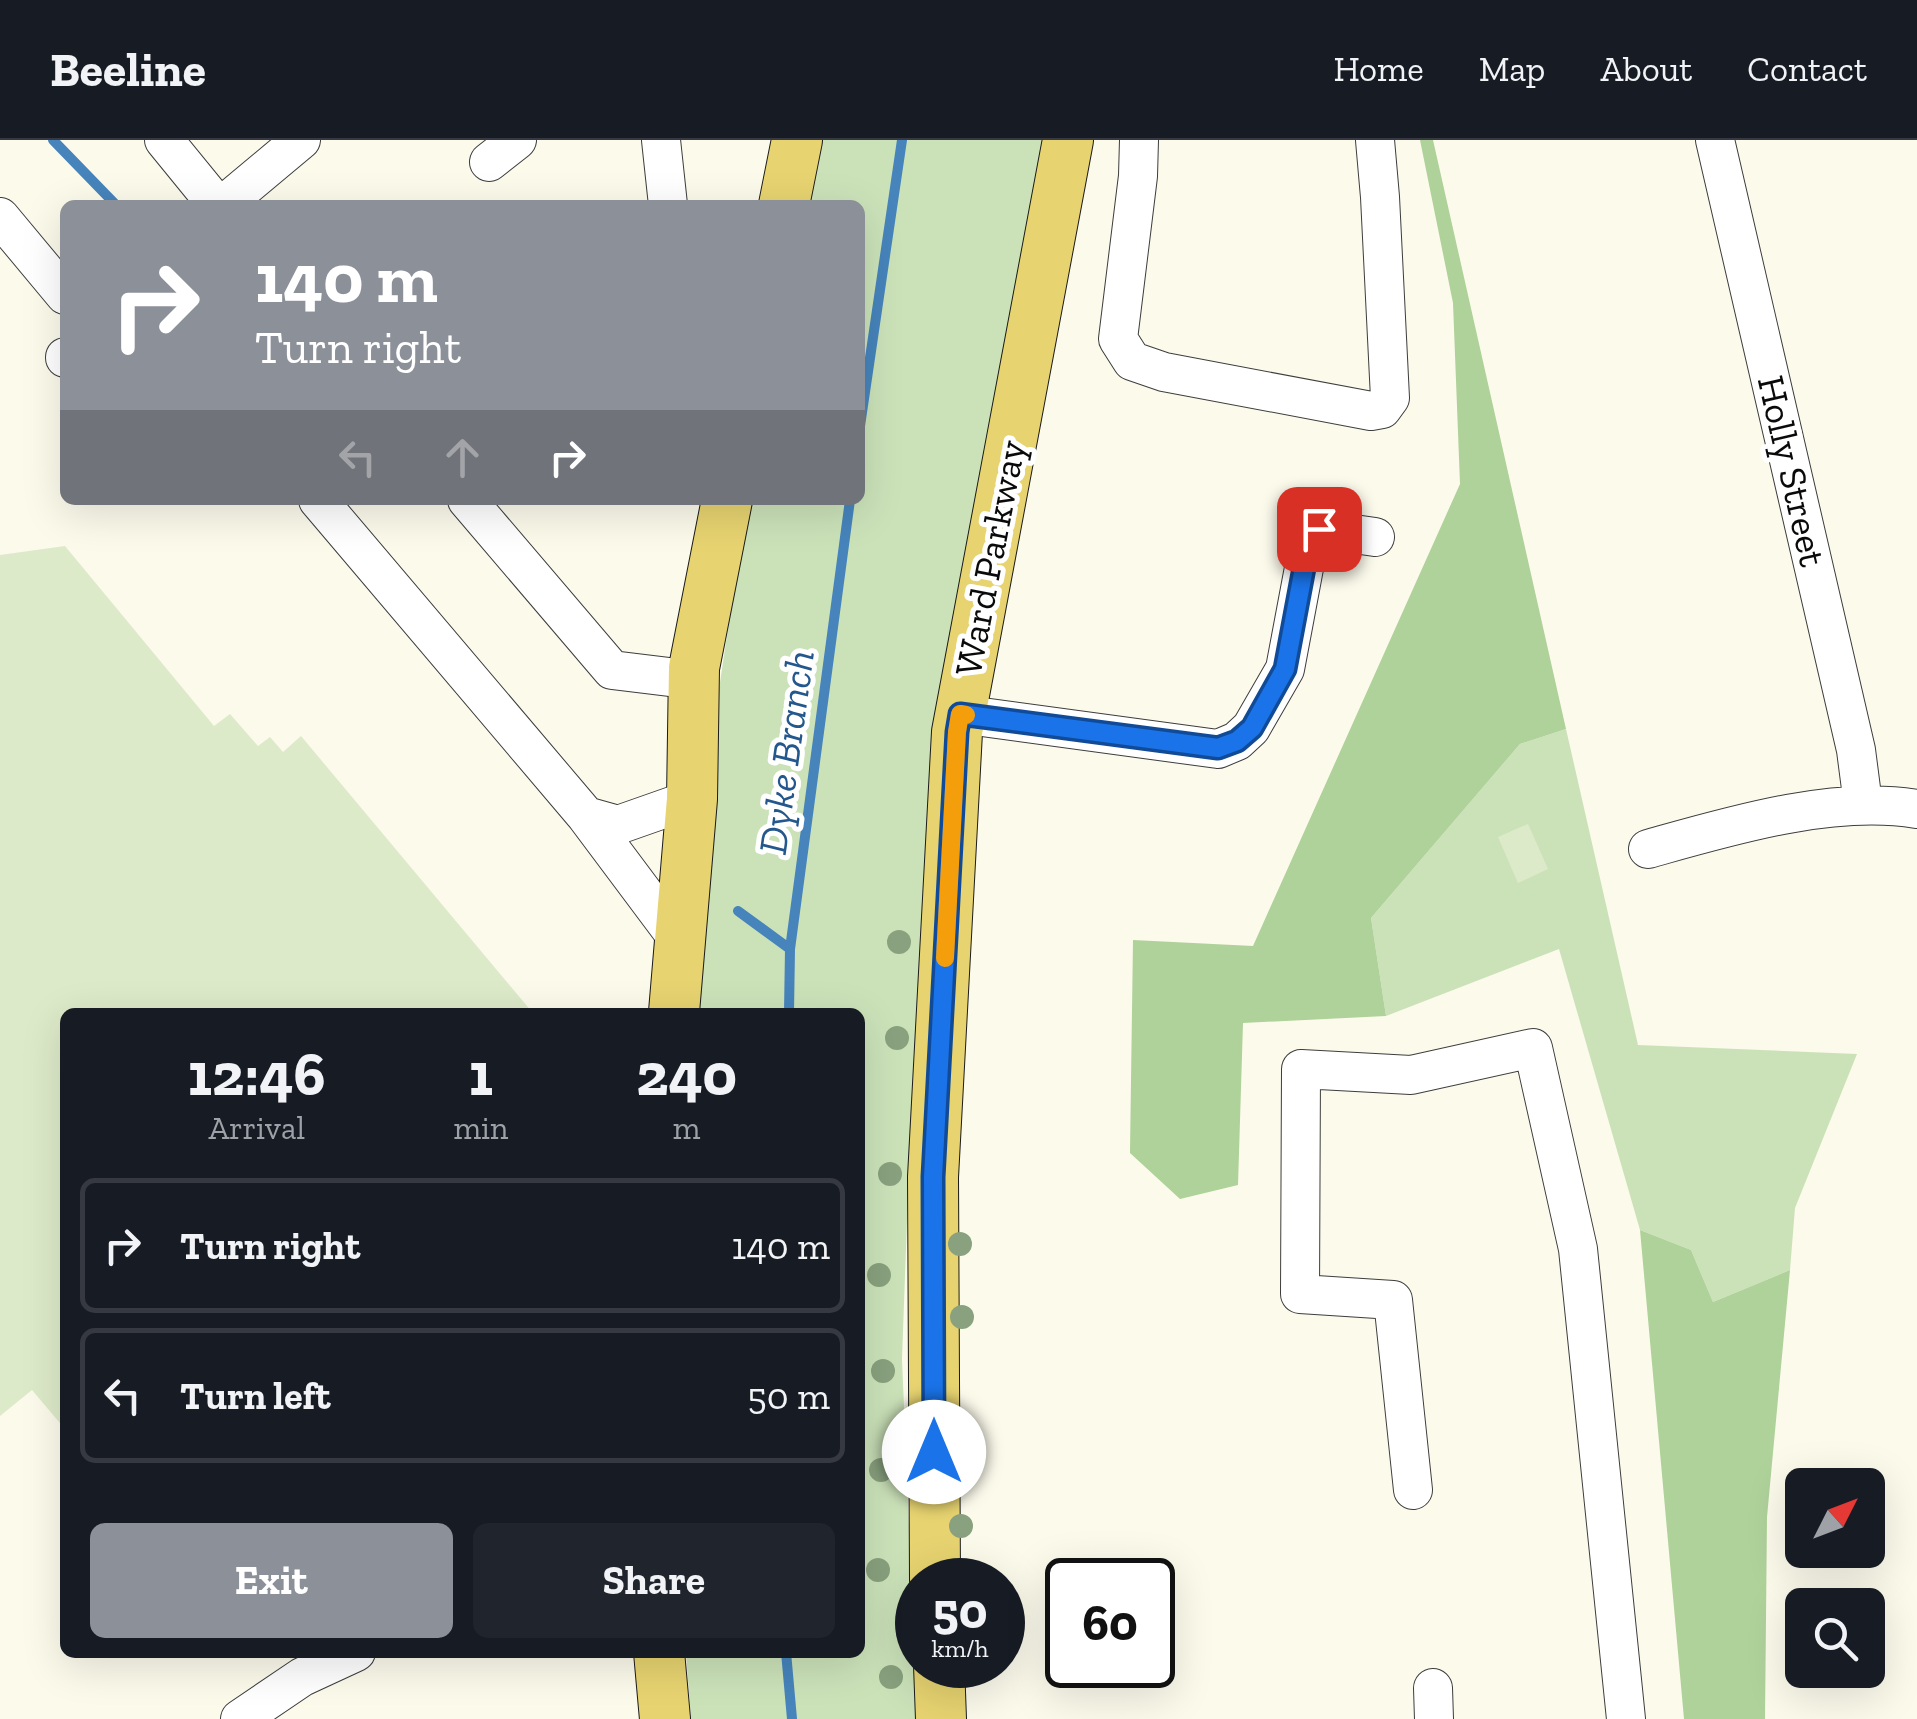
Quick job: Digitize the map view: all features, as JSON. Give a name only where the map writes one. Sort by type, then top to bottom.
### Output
[{"type":"main road","points":[[785,200],[797,140]]},
{"type":"main road","name":"Ward Parkway","points":[[935,1558],[933,1177],[956,751],[1068,140]]},
{"type":"main road","points":[[674,1008],[692,799],[694,668],[726,505]]},
{"type":"main road","points":[[659,1658],[664,1719]]},
{"type":"main road","points":[[939,1688],[941,1719]]},
{"type":"street","points":[[164,140],[216,200]]},
{"type":"street","points":[[226,200],[301,140]]},
{"type":"street","points":[[661,140],[667,200]]},
{"type":"street","points":[[1139,140],[1118,339],[1132,361],[1164,372],[1370,411],[1382,410],[1390,398],[1375,140]]},
{"type":"street","name":"Holly Street","points":[[1715,140],[1856,750],[1862,804]]},
{"type":"street","points":[[0,217],[60,289]]},
{"type":"street","points":[[322,505],[586,816],[682,943]]},
{"type":"street","points":[[470,505],[612,670],[694,680]]},
{"type":"street","points":[[960,714],[1218,748],[1237,741],[1252,728],[1285,669],[1310,536],[1319,529],[1375,537]]},
{"type":"street","points":[[586,816],[618,825],[692,799]]},
{"type":"street","points":[[1648,849],[1747,822],[1862,804],[1917,809]]},
{"type":"street","points":[[1412,1490],[1394,1300],[1300,1294],[1301,1069],[1411,1075],[1533,1048],[1578,1249],[1626,1719]]},
{"type":"street","points":[[240,1719],[302,1677],[343,1658]]},
{"type":"green space","points":[[815,140],[1043,140],[908,1193],[902,1359],[910,1558],[895,1558],[895,1688],[916,1688],[917,1719],[691,1719],[686,1658],[865,1658],[865,1008],[689,1008],[718,696],[746,505],[865,505],[865,200],[803,200]]},
{"type":"green space","points":[[1420,140],[1433,140],[1566,729],[1520,744],[1371,918],[1386,1016],[1243,1023],[1238,1185],[1180,1199],[1130,1153],[1133,940],[1253,946],[1460,484],[1453,303]]},
{"type":"green space","points":[[65,546],[214,726],[230,714],[258,746],[270,737],[283,752],[301,736],[529,1008],[60,1008],[60,1423],[32,1390],[0,1416],[0,555]]},
{"type":"green space","points":[[1566,729],[1638,1045],[1857,1054],[1795,1208],[1790,1270],[1713,1302],[1691,1250],[1640,1230],[1559,949],[1386,1016],[1371,918],[1520,744]]},
{"type":"green space","points":[[1528,824],[1548,869],[1518,883],[1498,837]]},
{"type":"green space","points":[[1640,1230],[1691,1250],[1713,1302],[1790,1270],[1767,1517],[1765,1719],[1684,1719]]},
{"type":"waterway","points":[[53,140],[111,200]]},
{"type":"waterway","name":"Dyke Branch","points":[[865,392],[902,140]]},
{"type":"waterway","name":"Dyke Branch","points":[[789,1008],[790,949],[849,505]]},
{"type":"waterway","points":[[738,911],[790,949]]},
{"type":"waterway","name":"Dyke Branch","points":[[787,1658],[792,1719]]},
{"type":"slow traffic","points":[[945,958],[957,732],[960,714],[966,715]]},
{"type":"route","points":[[934,1452],[933,1177],[960,714],[1218,748],[1237,741],[1252,728],[1285,669],[1310,536],[1319,529]]}]
